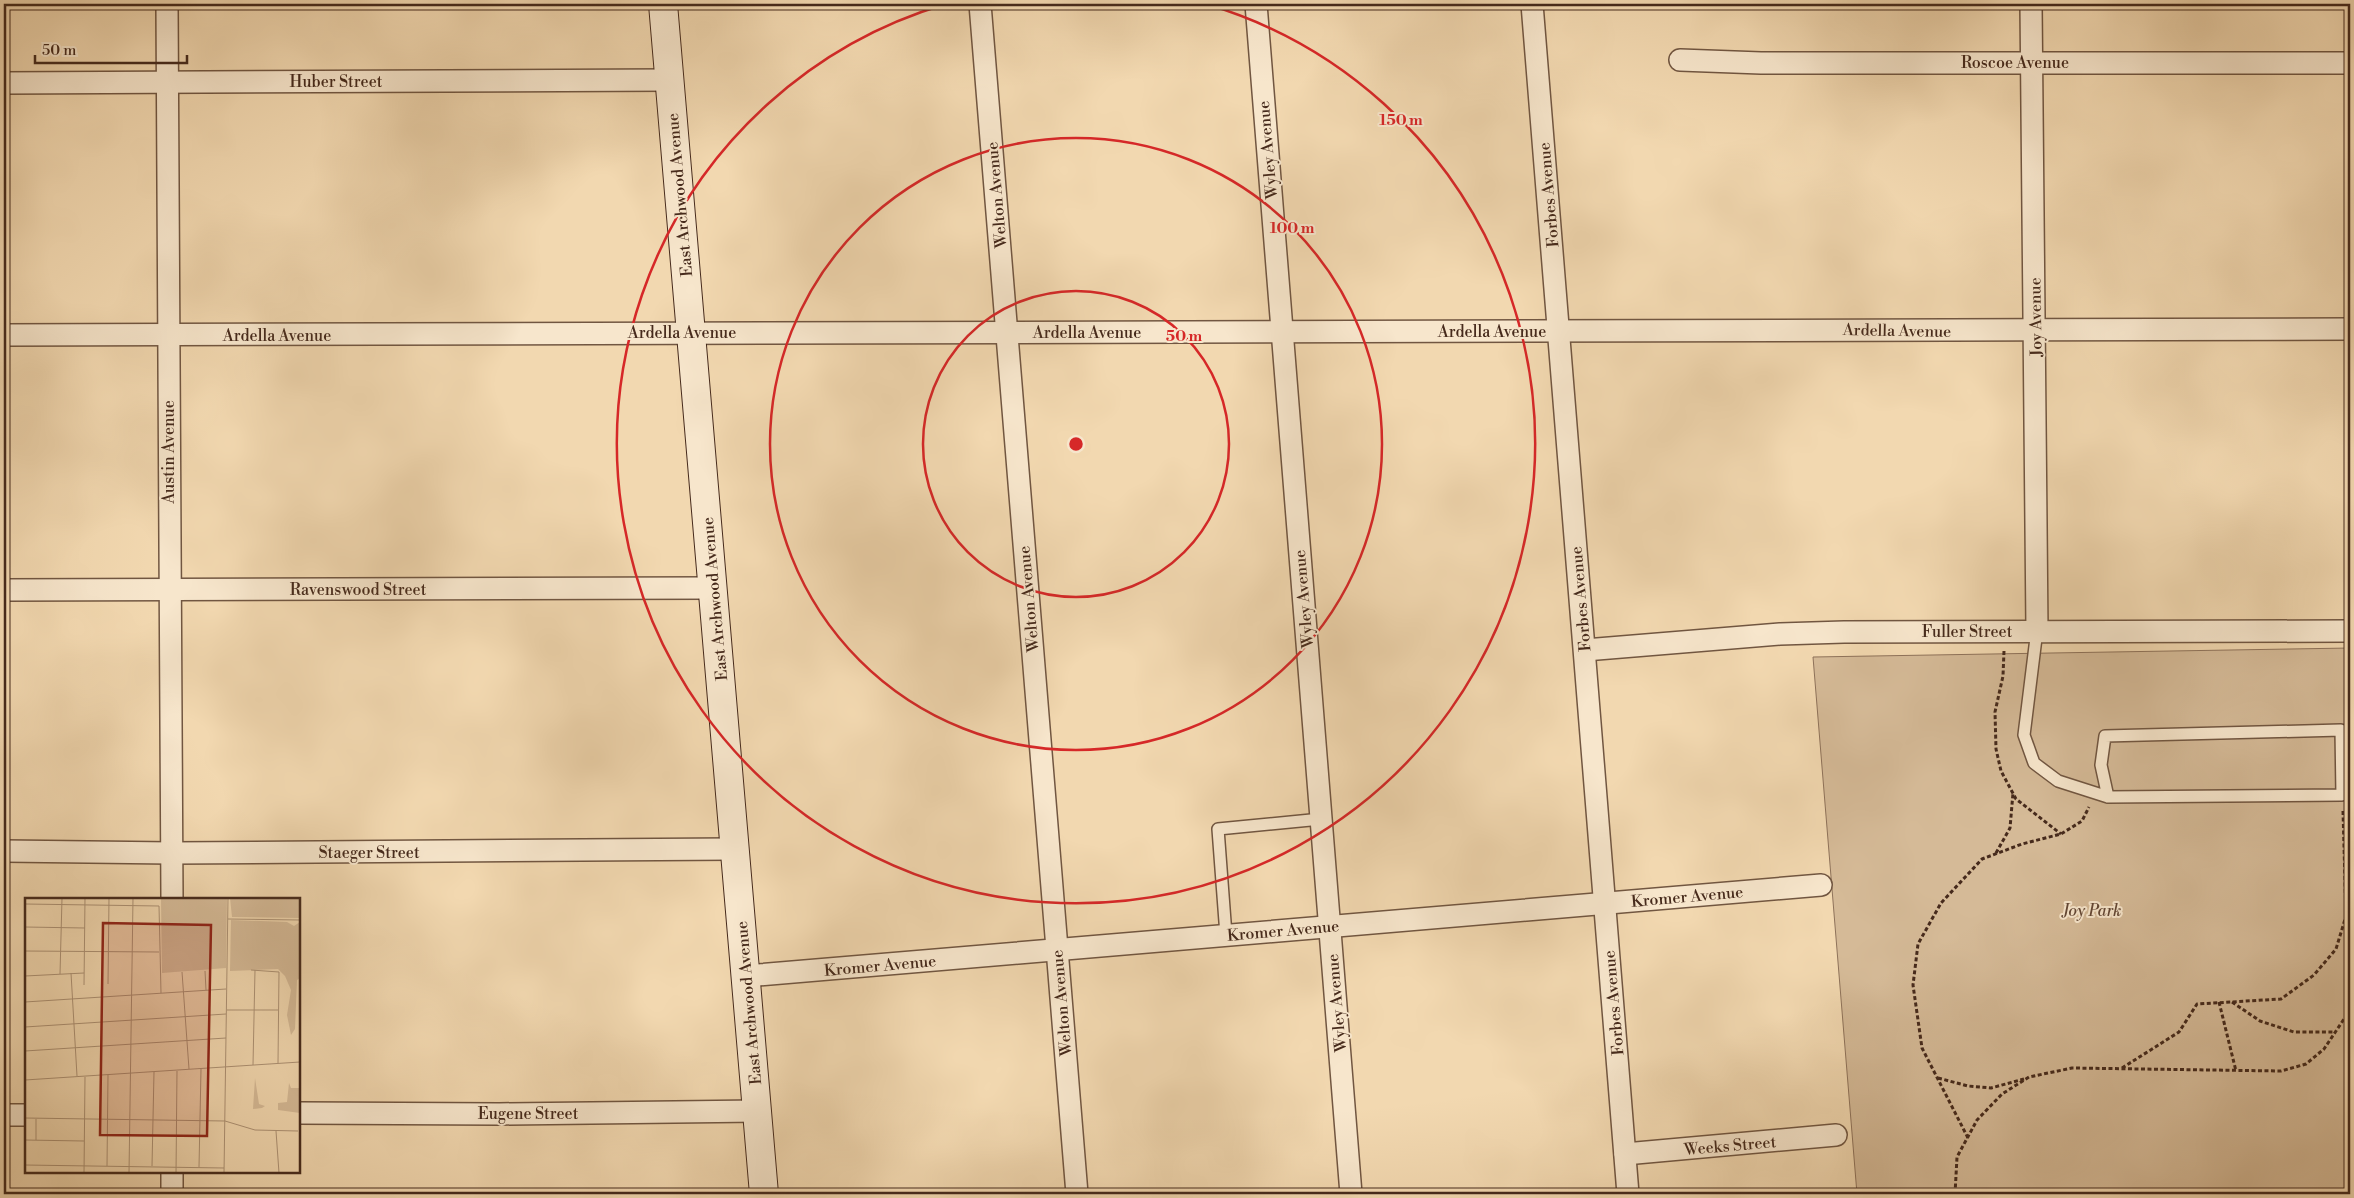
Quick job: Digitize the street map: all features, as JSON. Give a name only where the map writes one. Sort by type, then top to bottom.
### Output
[{"type":"main road","name":"East Archwood Avenue","points":[[663,4],[713,588],[733,849],[746,976],[764,1194]]},
{"type":"street","name":"Austin Avenue","points":[[167,4],[172,898]]},
{"type":"street","name":"Welton Avenue","points":[[980,4],[1077,1194]]},
{"type":"street","name":"Wyley Avenue","points":[[1256,4],[1351,1194]]},
{"type":"street","name":"Forbes Avenue","points":[[1532,4],[1628,1194]]},
{"type":"street","name":"Joy Avenue","points":[[2031,4],[2036,330],[2037,630]]},
{"type":"street","name":"Roscoe Avenue","points":[[1680,60],[1771,63],[2350,63]]},
{"type":"street","name":"Huber Street","points":[[4,83],[669,80]]},
{"type":"street","name":"Ardella Avenue","points":[[4,335],[2350,329]]},
{"type":"street","name":"Ravenswood Street","points":[[4,590],[713,588]]},
{"type":"street","name":"Fuller Street","points":[[1585,650],[1780,634],[2037,630],[2350,631]]},
{"type":"street","name":"Staeger Street","points":[[4,851],[172,853],[733,849]]},
{"type":"street","name":"Kromer Avenue","points":[[746,976],[1821,885]]},
{"type":"street","name":"Eugene Street","points":[[300,1113],[508,1114],[758,1111]]},
{"type":"street","points":[[4,1115],[25,1115]]},
{"type":"street","name":"Weeks Street","points":[[1625,1154],[1836,1135]]},
{"type":"street","points":[[172,1173],[172,1194]]},
{"type":"lane","points":[[2037,630],[2024,735],[2034,763],[2058,781],[2108,796],[2342,795],[2341,730],[2105,736],[2101,765],[2108,796]]},
{"type":"lane","points":[[1226,935],[1218,829],[1321,820]]},
{"type":"path","points":[[1996,854],[2010,828],[2013,792]]},
{"type":"path","points":[[1968,1138],[1922,1048],[1913,985],[1918,944],[1941,903],[1982,859],[2022,844],[2061,834],[2082,821],[2096,793]]},
{"type":"path","points":[[2121,1069],[2179,1032],[2197,1004],[2281,998],[2314,975],[2336,950],[2346,916],[2342,795]]},
{"type":"path","points":[[2346,916],[2350,925]]},
{"type":"path","points":[[2219,1002],[2236,1071]]},
{"type":"path","points":[[2231,1002],[2260,1021],[2294,1032],[2336,1032]]},
{"type":"path","points":[[1937,1078],[1968,1086],[1991,1088],[2072,1068],[2281,1071],[2306,1064],[2324,1049],[2350,1010]]},
{"type":"path","points":[[1955,1194],[1958,1156],[1977,1120],[2002,1094],[2030,1077]]},
{"type":"green space","name":"Joy Park","points":[[2350,648],[2350,1194],[1857,1194],[1813,657]]}]
